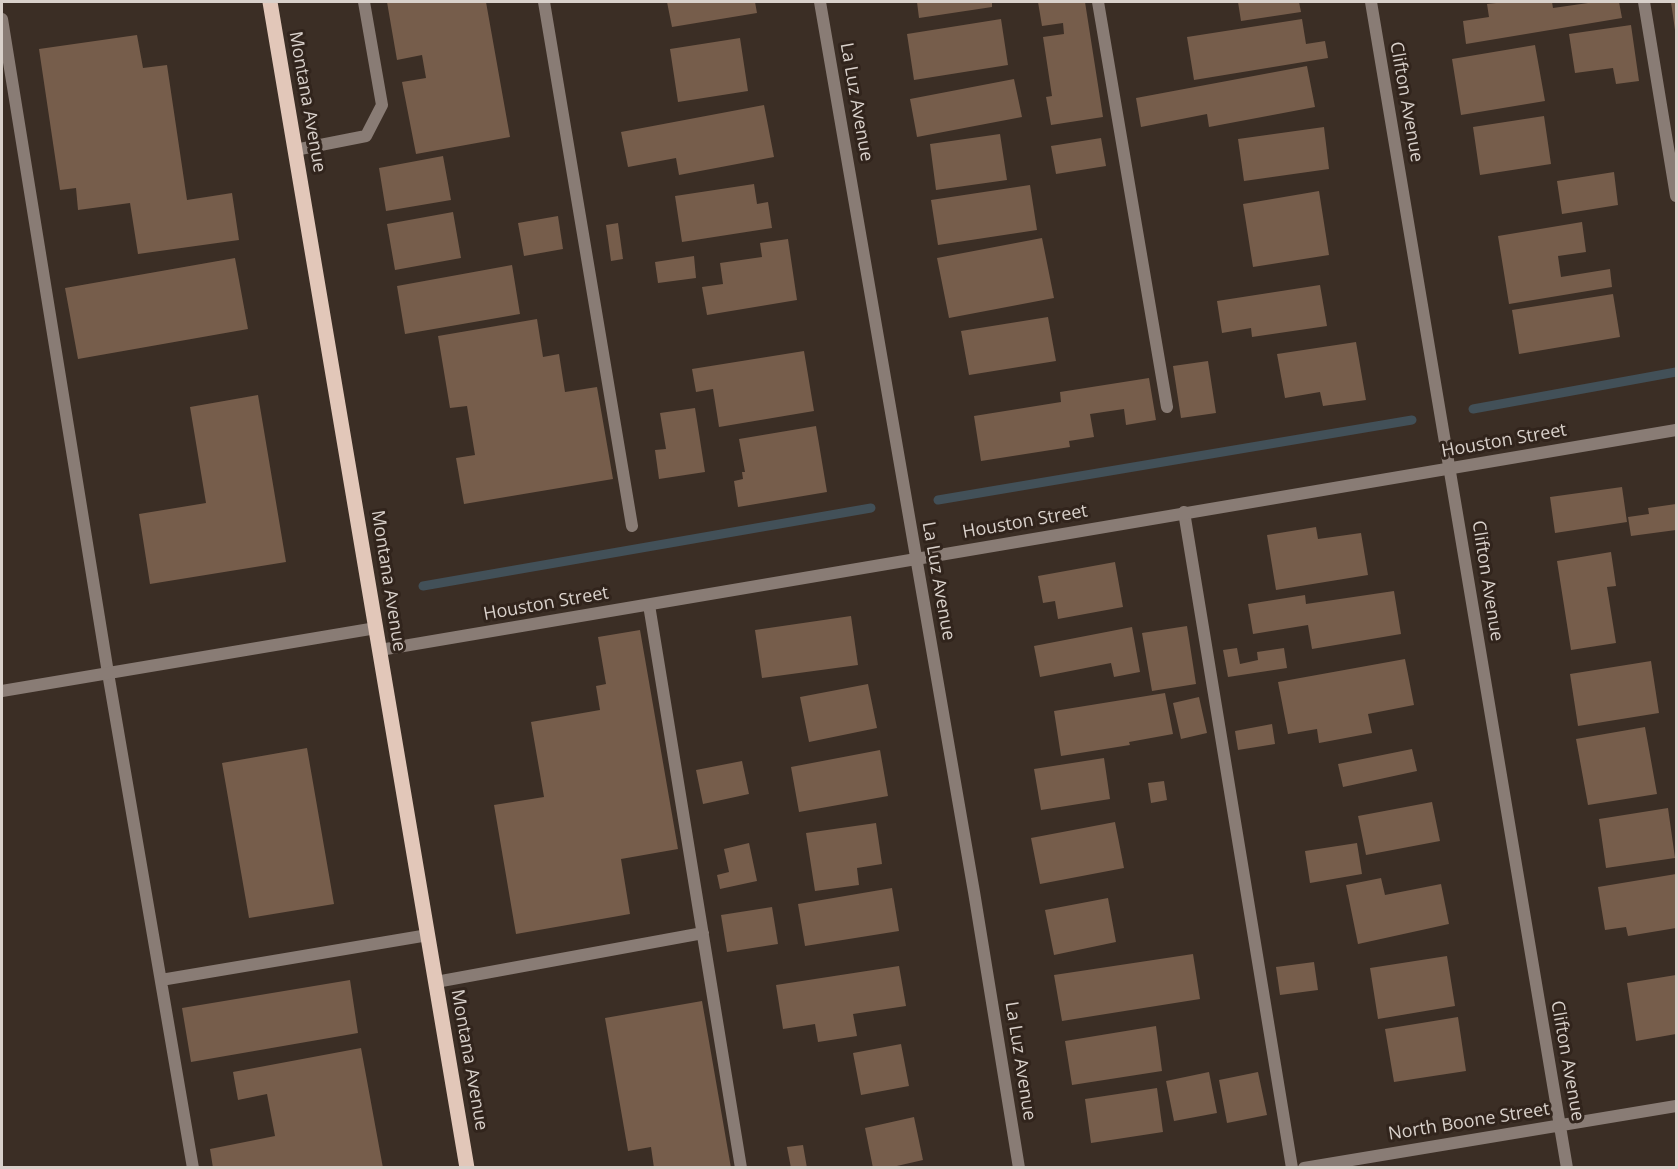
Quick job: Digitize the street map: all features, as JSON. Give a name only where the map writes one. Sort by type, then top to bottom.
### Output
[{"type":"main road","name":"Montana Avenue","points":[[270,2],[468,1167]]},
{"type":"street","points":[[295,150],[366,136],[382,105],[364,2]]},
{"type":"street","points":[[544,2],[632,526]]},
{"type":"street","name":"La Luz Avenue","points":[[820,2],[974,892],[1019,1167]]},
{"type":"street","points":[[1098,2],[1167,407]]},
{"type":"street","name":"Clifton Avenue","points":[[1371,2],[1567,1167]]},
{"type":"street","points":[[1644,2],[1677,196]]},
{"type":"street","points":[[2,18],[108,673],[192,1167]]},
{"type":"street","name":"Houston Street","points":[[380,650],[1677,430]]},
{"type":"street","points":[[1184,512],[1293,1167]]},
{"type":"street","points":[[649,605],[741,1167]]},
{"type":"street","points":[[2,691],[376,628]]},
{"type":"street","points":[[436,982],[703,933]]},
{"type":"street","points":[[160,980],[428,935]]},
{"type":"street","name":"North Boone Street","points":[[1304,1167],[1677,1106]]},
{"type":"building","points":[[387,2],[486,2],[510,137],[416,154],[402,82],[426,78],[422,55],[397,60]]},
{"type":"building","points":[[667,2],[755,2],[757,13],[672,27]]},
{"type":"building","points":[[917,2],[992,2],[992,7],[919,18]]},
{"type":"building","points":[[1038,2],[1085,2],[1103,117],[1051,125],[1046,97],[1052,96],[1043,37],[1064,34],[1063,23],[1042,26]]},
{"type":"building","points":[[1238,2],[1299,2],[1301,12],[1241,21]]},
{"type":"building","points":[[1552,2],[1553,8],[1595,2],[1619,2],[1622,18],[1466,44],[1463,21],[1489,17],[1487,4]]},
{"type":"building","points":[[1671,2],[1676,2],[1676,30],[1675,30]]},
{"type":"building","points":[[1001,19],[1008,65],[914,80],[907,34]]},
{"type":"building","points":[[1302,19],[1306,44],[1325,41],[1328,58],[1194,80],[1187,37]]},
{"type":"building","points":[[1631,25],[1639,81],[1616,84],[1613,68],[1575,73],[1569,34]]},
{"type":"building","points":[[137,35],[143,68],[167,65],[187,200],[232,193],[239,240],[138,254],[130,203],[78,210],[76,188],[60,190],[39,49]]},
{"type":"building","points":[[740,38],[748,91],[678,102],[670,49]]},
{"type":"building","points":[[1535,45],[1545,101],[1461,115],[1452,59]]},
{"type":"building","points":[[1307,66],[1315,107],[1209,127],[1207,114],[1141,127],[1136,98]]},
{"type":"building","points":[[1014,79],[1022,117],[917,137],[910,99]]},
{"type":"building","points":[[764,105],[774,157],[679,175],[676,158],[628,167],[621,132]]},
{"type":"building","points":[[1544,116],[1551,164],[1480,175],[1473,127]]},
{"type":"building","points":[[1324,127],[1329,169],[1244,181],[1238,139]]},
{"type":"building","points":[[1000,134],[1007,180],[936,190],[930,144]]},
{"type":"building","points":[[1101,138],[1106,166],[1056,174],[1051,146]]},
{"type":"building","points":[[443,156],[451,200],[386,211],[379,168]]},
{"type":"building","points":[[1614,172],[1618,205],[1562,214],[1557,181]]},
{"type":"building","points":[[754,184],[757,204],[768,202],[772,228],[682,242],[675,196]]},
{"type":"building","points":[[1030,185],[1037,230],[938,245],[931,200]]},
{"type":"building","points":[[1319,191],[1329,255],[1253,267],[1243,204]]},
{"type":"building","points":[[453,212],[461,258],[395,270],[387,224]]},
{"type":"building","points":[[558,216],[563,249],[524,256],[518,223]]},
{"type":"building","points":[[1582,222],[1586,252],[1558,256],[1561,277],[1610,269],[1612,287],[1509,304],[1498,236]]},
{"type":"building","points":[[618,223],[623,259],[611,261],[606,225]]},
{"type":"building","points":[[1042,238],[1054,298],[949,318],[937,258]]},
{"type":"building","points":[[788,239],[797,300],[707,315],[702,287],[723,284],[720,263],[762,257],[760,243]]},
{"type":"building","points":[[694,256],[696,278],[658,283],[655,262]]},
{"type":"building","points":[[235,258],[248,329],[78,359],[65,288]]},
{"type":"building","points":[[512,265],[520,314],[405,334],[397,286]]},
{"type":"building","points":[[1320,285],[1327,326],[1252,337],[1251,328],[1222,333],[1217,301]]},
{"type":"building","points":[[1613,294],[1620,337],[1519,354],[1512,310]]},
{"type":"building","points":[[1048,317],[1056,361],[969,375],[961,331]]},
{"type":"building","points":[[537,319],[543,357],[559,354],[565,392],[597,387],[613,479],[464,504],[456,458],[475,455],[467,406],[450,408],[438,336]]},
{"type":"building","points":[[1356,342],[1366,400],[1323,406],[1320,392],[1285,398],[1277,354]]},
{"type":"building","points":[[804,351],[814,411],[719,427],[713,389],[696,392],[692,369]]},
{"type":"building","points":[[1208,361],[1216,413],[1181,418],[1173,366]]},
{"type":"building","points":[[1149,378],[1156,420],[1126,425],[1124,409],[1090,414],[1094,437],[1069,441],[1070,447],[981,461],[974,416],[1061,402],[1060,392]]},
{"type":"building","points":[[258,395],[286,562],[150,584],[139,514],[206,503],[190,407]]},
{"type":"building","points":[[695,408],[705,472],[659,479],[655,450],[666,449],[660,413]]},
{"type":"building","points":[[816,426],[827,492],[738,507],[734,481],[743,479],[742,472],[745,472],[739,439]]},
{"type":"building","points":[[1622,487],[1627,522],[1555,533],[1550,497]]},
{"type":"building","points":[[1676,504],[1676,530],[1631,536],[1628,517],[1649,514],[1648,508]]},
{"type":"building","points":[[1316,527],[1318,539],[1361,533],[1368,575],[1276,590],[1267,535]]},
{"type":"building","points":[[1611,552],[1616,586],[1607,587],[1616,643],[1571,650],[1557,561]]},
{"type":"building","points":[[1115,562],[1123,607],[1058,619],[1055,601],[1043,603],[1038,576]]},
{"type":"building","points":[[1394,591],[1401,634],[1312,649],[1308,625],[1253,634],[1248,604],[1305,595],[1306,604]]},
{"type":"building","points":[[851,616],[858,665],[762,678],[755,630]]},
{"type":"building","points":[[1187,626],[1196,684],[1152,691],[1142,633]]},
{"type":"building","points":[[1132,627],[1140,672],[1114,677],[1111,663],[1040,677],[1034,646]]},
{"type":"building","points":[[640,630],[678,849],[621,859],[630,914],[516,934],[494,805],[544,797],[531,722],[600,710],[596,686],[606,684],[598,637]]},
{"type":"building","points":[[1237,648],[1240,664],[1258,660],[1257,652],[1284,648],[1287,668],[1228,677],[1223,650]]},
{"type":"building","points":[[1405,659],[1414,705],[1368,714],[1372,733],[1319,743],[1317,729],[1288,734],[1278,682]]},
{"type":"building","points":[[1651,661],[1659,713],[1578,726],[1570,674]]},
{"type":"building","points":[[868,684],[877,728],[809,742],[800,697]]},
{"type":"building","points":[[1165,693],[1173,734],[1129,742],[1130,745],[1061,756],[1054,711]]},
{"type":"building","points":[[1199,697],[1207,733],[1181,739],[1173,703]]},
{"type":"building","points":[[1272,724],[1275,744],[1238,750],[1235,731]]},
{"type":"building","points":[[1645,727],[1657,794],[1588,805],[1576,739]]},
{"type":"building","points":[[307,748],[334,904],[249,918],[222,763]]},
{"type":"building","points":[[1412,749],[1417,771],[1343,787],[1338,764]]},
{"type":"building","points":[[880,750],[888,796],[799,812],[791,767]]},
{"type":"building","points":[[1104,758],[1110,799],[1041,810],[1034,769]]},
{"type":"building","points":[[742,761],[749,794],[703,804],[696,770]]},
{"type":"building","points":[[1164,781],[1167,800],[1151,803],[1148,783]]},
{"type":"building","points":[[1432,802],[1440,841],[1366,855],[1358,816]]},
{"type":"building","points":[[1668,808],[1675,858],[1606,868],[1599,819]]},
{"type":"building","points":[[1115,822],[1124,868],[1040,884],[1031,838]]},
{"type":"building","points":[[876,823],[882,864],[857,868],[859,885],[815,891],[806,833]]},
{"type":"building","points":[[749,843],[757,881],[720,889],[717,875],[729,872],[724,849]]},
{"type":"building","points":[[1357,843],[1362,874],[1310,883],[1305,851]]},
{"type":"building","points":[[1676,874],[1676,928],[1628,936],[1626,927],[1605,930],[1598,887]]},
{"type":"building","points":[[1381,878],[1385,895],[1441,884],[1449,924],[1358,944],[1346,885]]},
{"type":"building","points":[[892,888],[899,931],[805,946],[798,904]]},
{"type":"building","points":[[1108,898],[1116,942],[1054,955],[1045,910]]},
{"type":"building","points":[[772,907],[778,944],[727,952],[721,915]]},
{"type":"building","points":[[1193,954],[1200,999],[1062,1021],[1054,975]]},
{"type":"building","points":[[1447,956],[1455,1006],[1378,1019],[1370,968]]},
{"type":"building","points":[[1314,962],[1318,990],[1280,995],[1276,967]]},
{"type":"building","points":[[899,966],[906,1006],[853,1014],[857,1036],[818,1042],[815,1024],[783,1029],[776,985]]},
{"type":"building","points":[[1676,975],[1676,1034],[1636,1041],[1627,983]]},
{"type":"building","points":[[350,980],[358,1033],[191,1062],[182,1008]]},
{"type":"building","points":[[702,1001],[731,1168],[654,1168],[651,1147],[628,1151],[605,1018]]},
{"type":"building","points":[[1458,1017],[1466,1071],[1394,1082],[1385,1029]]},
{"type":"building","points":[[1156,1026],[1162,1071],[1072,1085],[1065,1041]]},
{"type":"building","points":[[901,1044],[909,1086],[861,1095],[853,1053]]},
{"type":"building","points":[[361,1048],[383,1168],[213,1168],[210,1149],[275,1136],[267,1094],[238,1100],[233,1072]]},
{"type":"building","points":[[1209,1072],[1217,1113],[1174,1121],[1166,1081]]},
{"type":"building","points":[[1258,1072],[1267,1115],[1227,1123],[1219,1080]]},
{"type":"building","points":[[1157,1088],[1163,1132],[1091,1143],[1085,1099]]},
{"type":"building","points":[[914,1117],[923,1160],[888,1168],[873,1168],[865,1128]]},
{"type":"building","points":[[803,1145],[807,1168],[791,1168],[787,1147]]},
{"type":"waterway","points":[[1473,409],[1676,372]]},
{"type":"waterway","points":[[938,500],[1412,420]]},
{"type":"waterway","points":[[423,586],[871,508]]}]
